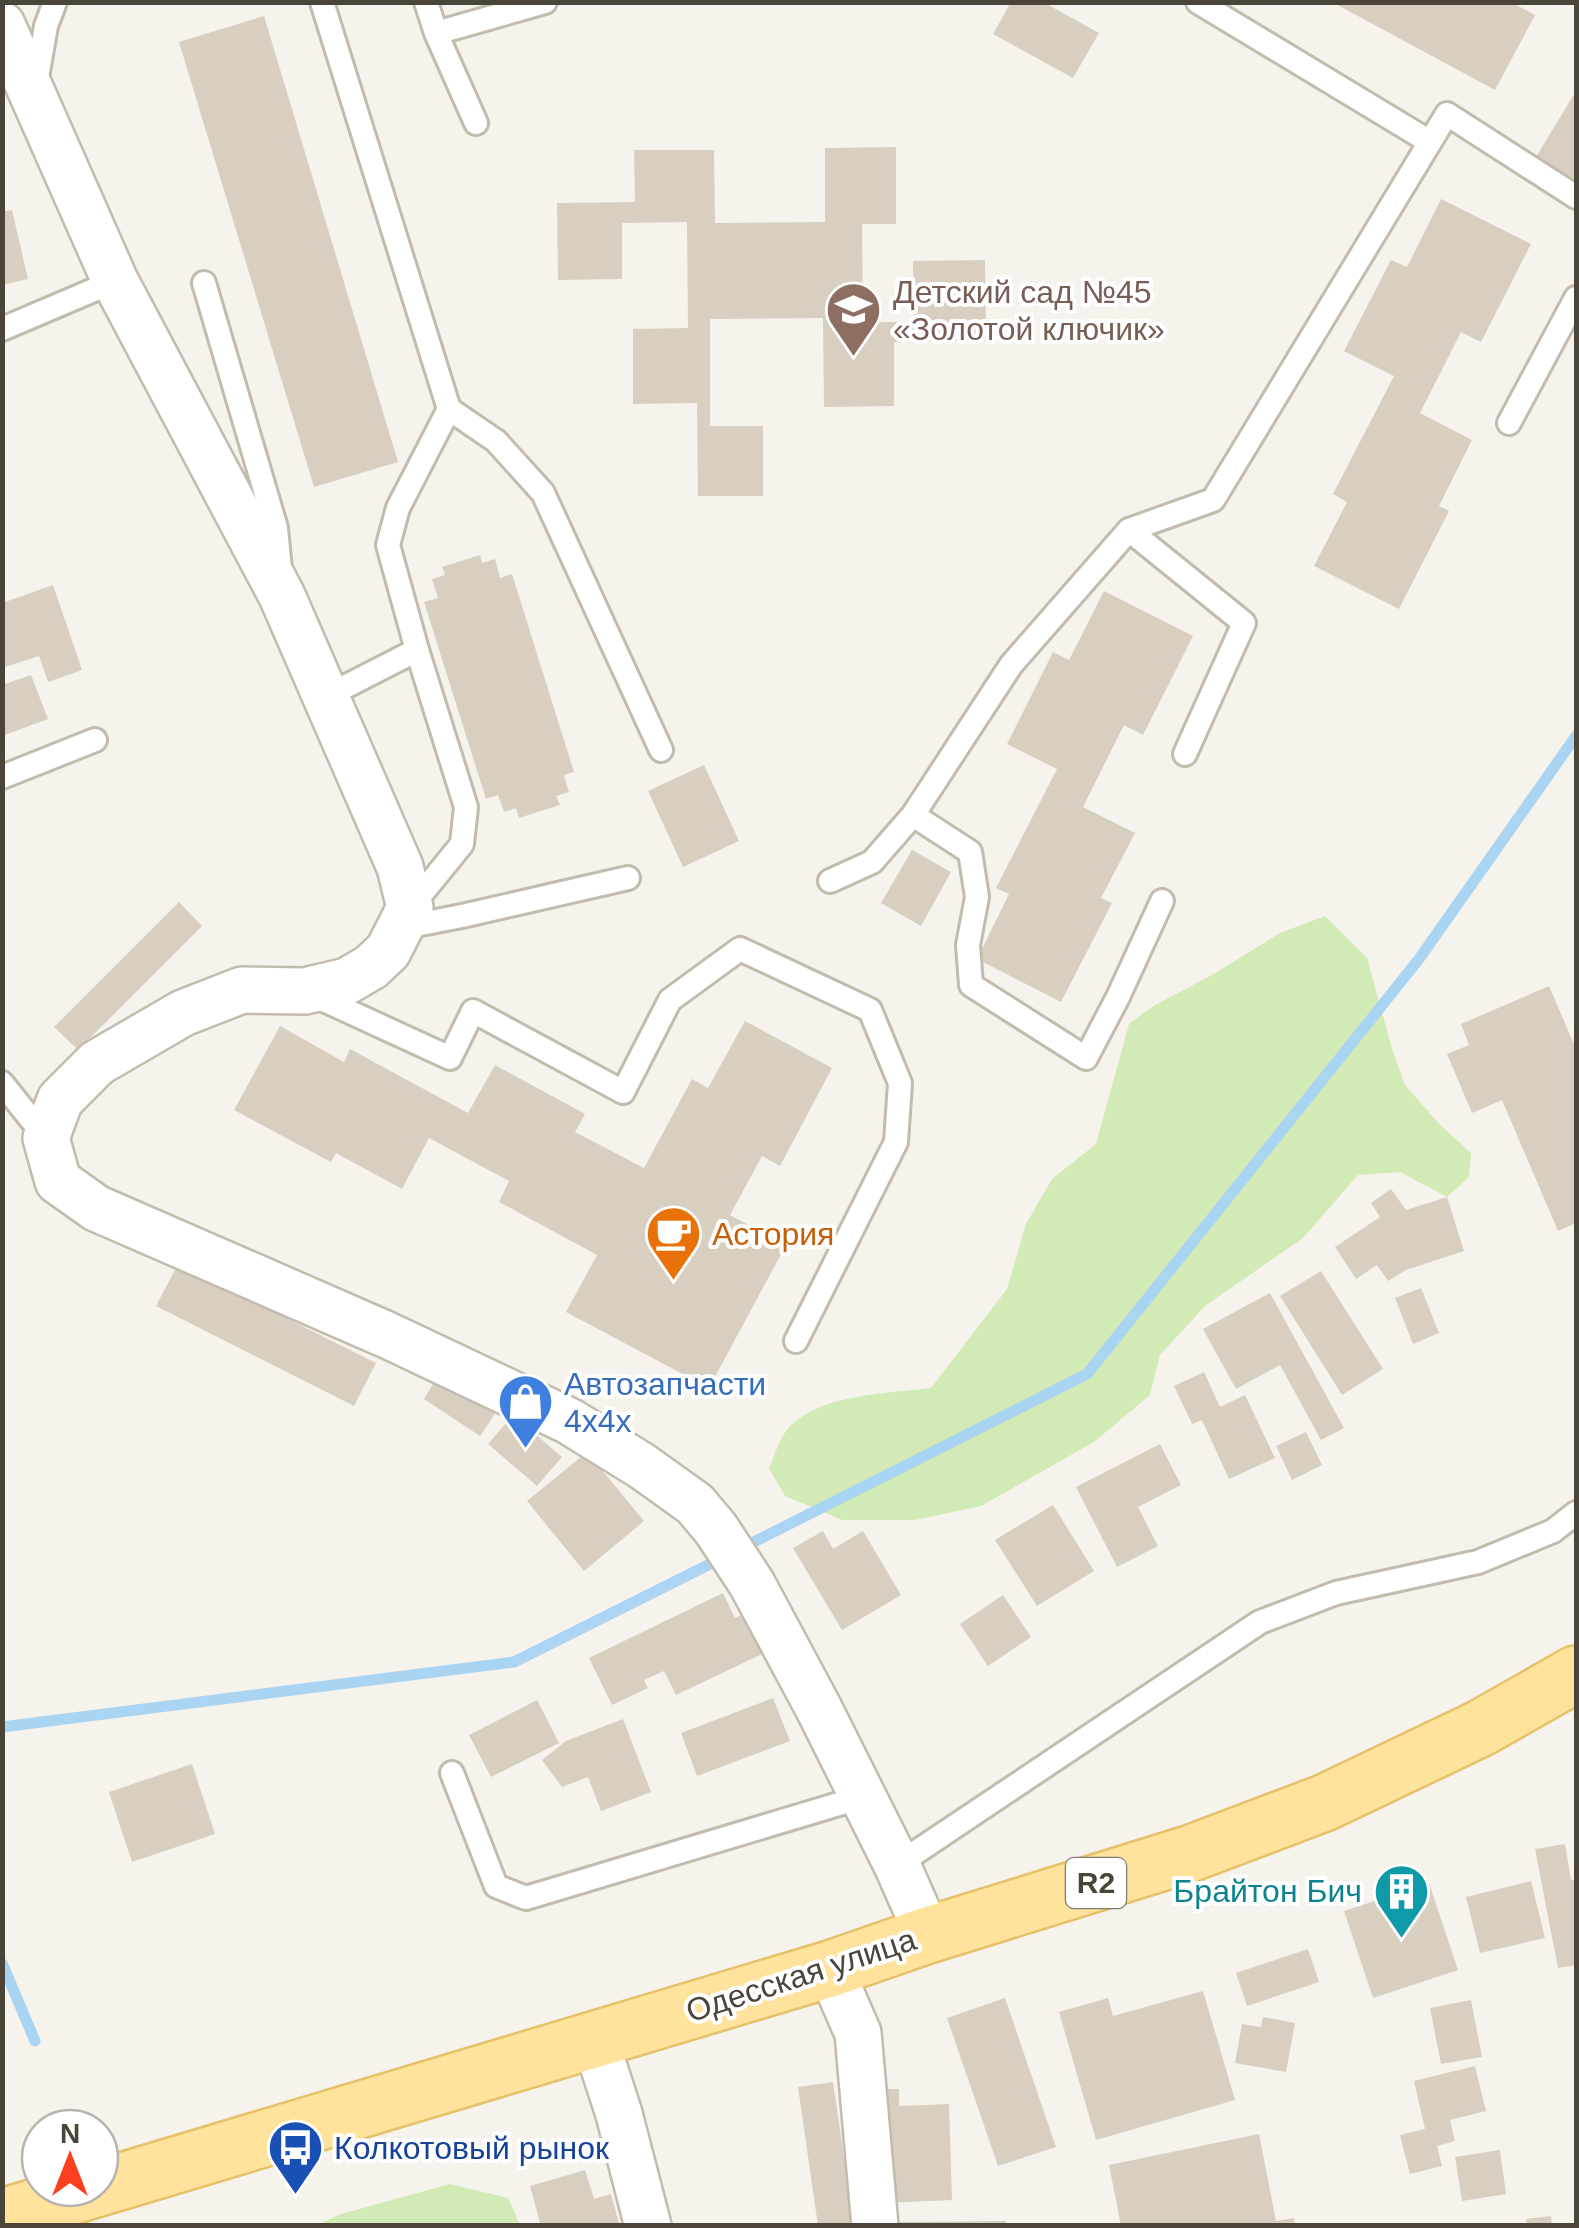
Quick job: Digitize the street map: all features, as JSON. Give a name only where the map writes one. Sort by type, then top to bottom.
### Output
[{"type":"main road","name":"Одесская улица","points":[[2,2217],[830,1969],[1189,1854],[1324,1803],[1481,1728],[1576,1674]]},
{"type":"street","points":[[2,25],[115,280],[282,596],[400,867],[405,918],[388,951],[347,981],[305,991],[242,990],[183,1012],[97,1063],[60,1100],[46,1138],[58,1181],[96,1208],[384,1334],[570,1422],[695,1504],[752,1584],[819,1709],[928,1935]]},
{"type":"street","points":[[830,1969],[858,2033],[875,2226]]},
{"type":"street","points":[[595,2040],[648,2226]]},
{"type":"lane","points":[[34,97],[46,26],[55,2]]},
{"type":"lane","points":[[322,2],[449,409],[496,441],[543,492],[660,750]]},
{"type":"lane","points":[[426,2],[476,123]]},
{"type":"lane","points":[[436,33],[545,2]]},
{"type":"lane","points":[[1198,2],[1430,142]]},
{"type":"lane","points":[[830,881],[872,862],[913,815],[1011,665],[1129,530],[1213,500],[1447,114],[1576,197]]},
{"type":"lane","points":[[2,329],[115,280]]},
{"type":"lane","points":[[204,283],[276,528],[282,596]]},
{"type":"lane","points":[[1508,423],[1576,298]]},
{"type":"lane","points":[[405,918],[462,844],[466,807],[388,545],[398,508],[449,409]]},
{"type":"lane","points":[[1129,530],[1244,623],[1185,754]]},
{"type":"lane","points":[[327,696],[417,650]]},
{"type":"lane","points":[[2,777],[96,740]]},
{"type":"lane","points":[[913,815],[970,852],[976,898],[968,945],[971,985],[1086,1058],[1162,901]]},
{"type":"lane","points":[[405,918],[462,916],[628,878]]},
{"type":"lane","points":[[305,991],[450,1058],[473,1011],[623,1092],[670,1000],[740,949],[870,1010],[900,1082],[896,1142],[796,1341]]},
{"type":"lane","points":[[2,1083],[46,1138]]},
{"type":"lane","points":[[897,1865],[1260,1622],[1336,1593],[1478,1562],[1553,1531],[1576,1513]]},
{"type":"lane","points":[[452,1773],[496,1886],[526,1898],[862,1797]]},
{"type":"green space","points":[[1325,916],[1367,958],[1405,1085],[1471,1153],[1469,1177],[1447,1197],[1400,1172],[1358,1175],[1303,1238],[1205,1306],[1160,1355],[1150,1395],[1094,1442],[981,1506],[915,1520],[842,1520],[785,1496],[769,1468],[790,1426],[804,1415],[838,1401],[931,1388],[1007,1289],[1026,1224],[1052,1179],[1096,1144],[1129,1024],[1280,933]]},
{"type":"green space","points":[[450,2184],[508,2198],[520,2225],[317,2225],[341,2214]]},
{"type":"building","points":[[1011,2],[1043,2],[1099,33],[1073,78],[993,34]]},
{"type":"building","points":[[1332,2],[1511,2],[1535,15],[1495,90]]},
{"type":"building","points":[[264,16],[398,462],[314,487],[179,42]]},
{"type":"building","points":[[1576,91],[1576,181],[1536,157]]},
{"type":"building","points":[[896,147],[896,224],[862,224],[863,322],[914,322],[913,261],[985,260],[986,341],[894,342],[894,406],[824,407],[823,318],[710,319],[710,426],[763,426],[763,496],[698,496],[697,403],[633,404],[633,329],[688,328],[687,222],[622,223],[622,279],[558,280],[557,203],[635,202],[634,150],[714,150],[715,223],[825,222],[825,148]]},
{"type":"building","points":[[1441,199],[1531,244],[1481,342],[1461,332],[1420,413],[1472,440],[1439,506],[1449,511],[1399,609],[1314,566],[1347,502],[1333,494],[1394,376],[1344,351],[1391,260],[1407,267]]},
{"type":"building","points":[[12,210],[28,279],[2,285],[2,212]]},
{"type":"building","points":[[480,555],[482,563],[495,559],[500,578],[512,574],[574,772],[564,775],[569,792],[556,796],[560,805],[519,818],[516,808],[504,812],[498,795],[486,799],[424,602],[438,598],[432,579],[445,575],[442,567]]},
{"type":"building","points":[[53,585],[82,670],[48,682],[39,656],[2,668],[2,603]]},
{"type":"building","points":[[1104,591],[1193,636],[1143,735],[1124,725],[1083,807],[1135,833],[1101,898],[1112,903],[1061,1002],[977,959],[1009,894],[996,888],[1057,769],[1007,744],[1053,652],[1069,660]]},
{"type":"building","points":[[31,675],[48,719],[2,736],[2,685]]},
{"type":"building","points":[[704,765],[739,841],[683,867],[648,791]]},
{"type":"building","points":[[912,850],[951,872],[921,926],[881,903]]},
{"type":"building","points":[[179,902],[202,926],[78,1050],[54,1027]]},
{"type":"building","points":[[1549,986],[1576,1049],[1576,1223],[1558,1231],[1502,1100],[1472,1113],[1447,1054],[1469,1045],[1461,1024]]},
{"type":"building","points":[[745,1021],[832,1068],[780,1166],[762,1156],[730,1215],[786,1245],[709,1388],[566,1312],[597,1255],[499,1202],[509,1181],[429,1138],[402,1189],[336,1153],[331,1162],[234,1110],[280,1026],[344,1062],[350,1049],[468,1113],[495,1065],[585,1114],[575,1132],[644,1168],[692,1079],[708,1088]]},
{"type":"building","points":[[1391,1189],[1406,1210],[1447,1197],[1464,1251],[1406,1270],[1388,1281],[1377,1265],[1356,1279],[1335,1247],[1380,1217],[1371,1203]]},
{"type":"building","points":[[178,1264],[376,1363],[354,1406],[156,1306]]},
{"type":"building","points":[[1321,1271],[1383,1369],[1342,1395],[1280,1296]]},
{"type":"building","points":[[1421,1288],[1439,1333],[1413,1344],[1395,1298]]},
{"type":"building","points":[[1270,1293],[1344,1428],[1321,1440],[1280,1365],[1236,1389],[1203,1329]]},
{"type":"building","points":[[1204,1372],[1220,1407],[1245,1395],[1275,1458],[1229,1479],[1202,1420],[1192,1424],[1174,1386]]},
{"type":"building","points":[[438,1376],[495,1414],[480,1436],[424,1399]]},
{"type":"building","name":"Автозапчасти 4х4х","points":[[513,1415],[562,1457],[537,1486],[488,1444]]},
{"type":"building","points":[[1306,1432],[1322,1465],[1292,1480],[1276,1446]]},
{"type":"building","points":[[1160,1444],[1181,1485],[1138,1507],[1158,1546],[1117,1567],[1076,1487]]},
{"type":"building","points":[[587,1452],[644,1521],[584,1571],[527,1501]]},
{"type":"building","points":[[1053,1505],[1094,1571],[1037,1606],[995,1540]]},
{"type":"building","points":[[823,1531],[833,1549],[863,1531],[901,1595],[842,1630],[793,1548]]},
{"type":"building","points":[[723,1593],[735,1618],[747,1612],[766,1652],[676,1695],[664,1671],[644,1680],[648,1688],[612,1705],[589,1658]]},
{"type":"building","points":[[1003,1595],[1031,1637],[988,1666],[960,1624]]},
{"type":"building","points":[[773,1698],[790,1741],[697,1776],[681,1733]]},
{"type":"building","points":[[537,1700],[559,1743],[491,1777],[469,1735]]},
{"type":"building","points":[[623,1719],[651,1792],[601,1811],[588,1777],[562,1787],[542,1760],[566,1741]]},
{"type":"building","points":[[192,1764],[215,1834],[132,1862],[109,1792]]},
{"type":"building","points":[[1565,1844],[1571,1880],[1576,1879],[1576,1965],[1558,1968],[1535,1849]]},
{"type":"building","points":[[1531,1881],[1545,1938],[1480,1953],[1466,1897]]},
{"type":"building","name":"Брайтон Бич","points":[[1429,1883],[1458,1970],[1373,1998],[1344,1911]]},
{"type":"building","points":[[1308,1949],[1319,1982],[1247,2006],[1236,1973]]},
{"type":"building","points":[[1203,1991],[1235,2100],[1096,2140],[1059,2012],[1108,1998],[1113,2016]]},
{"type":"building","points":[[1005,1998],[1056,2147],[998,2166],[947,2018]]},
{"type":"building","points":[[1471,2000],[1482,2057],[1441,2064],[1430,2008]]},
{"type":"building","points":[[1263,2017],[1295,2023],[1286,2072],[1235,2063],[1242,2024],[1261,2027]]},
{"type":"building","points":[[1475,2066],[1486,2111],[1450,2120],[1455,2141],[1437,2146],[1442,2166],[1410,2174],[1400,2135],[1425,2129],[1414,2081]]},
{"type":"building","points":[[833,2082],[854,2226],[818,2226],[798,2087]]},
{"type":"building","points":[[872,2089],[899,2089],[899,2106],[949,2104],[952,2200],[884,2203]]},
{"type":"building","points":[[1259,2134],[1276,2221],[1294,2218],[1295,2226],[1121,2226],[1109,2165]]},
{"type":"building","points":[[1500,2150],[1506,2194],[1462,2201],[1455,2157]]},
{"type":"building","points":[[585,2170],[594,2199],[611,2194],[619,2223],[541,2226],[530,2186]]},
{"type":"building","points":[[1551,2216],[1552,2226],[1527,2226],[1526,2219]]},
{"type":"building","points":[[1006,2221],[1006,2226],[896,2226],[896,2222]]},
{"type":"waterway","points":[[738,1550],[1087,1374],[1419,959],[1576,736]]},
{"type":"waterway","points":[[2,1727],[514,1662],[722,1558]]},
{"type":"waterway","points":[[2,1963],[35,2041]]},
{"type":"place","name":"Детский сад №45 «Золотой ключик»","points":[[854,359]]},
{"type":"place","name":"Астория","points":[[673,1283]]},
{"type":"place","name":"Автозапчасти 4х4х","points":[[525,1451]]},
{"type":"place","name":"Брайтон Бич","points":[[1401,1940]]},
{"type":"place","name":"Колкотовый рынок","points":[[295,2197]]}]
